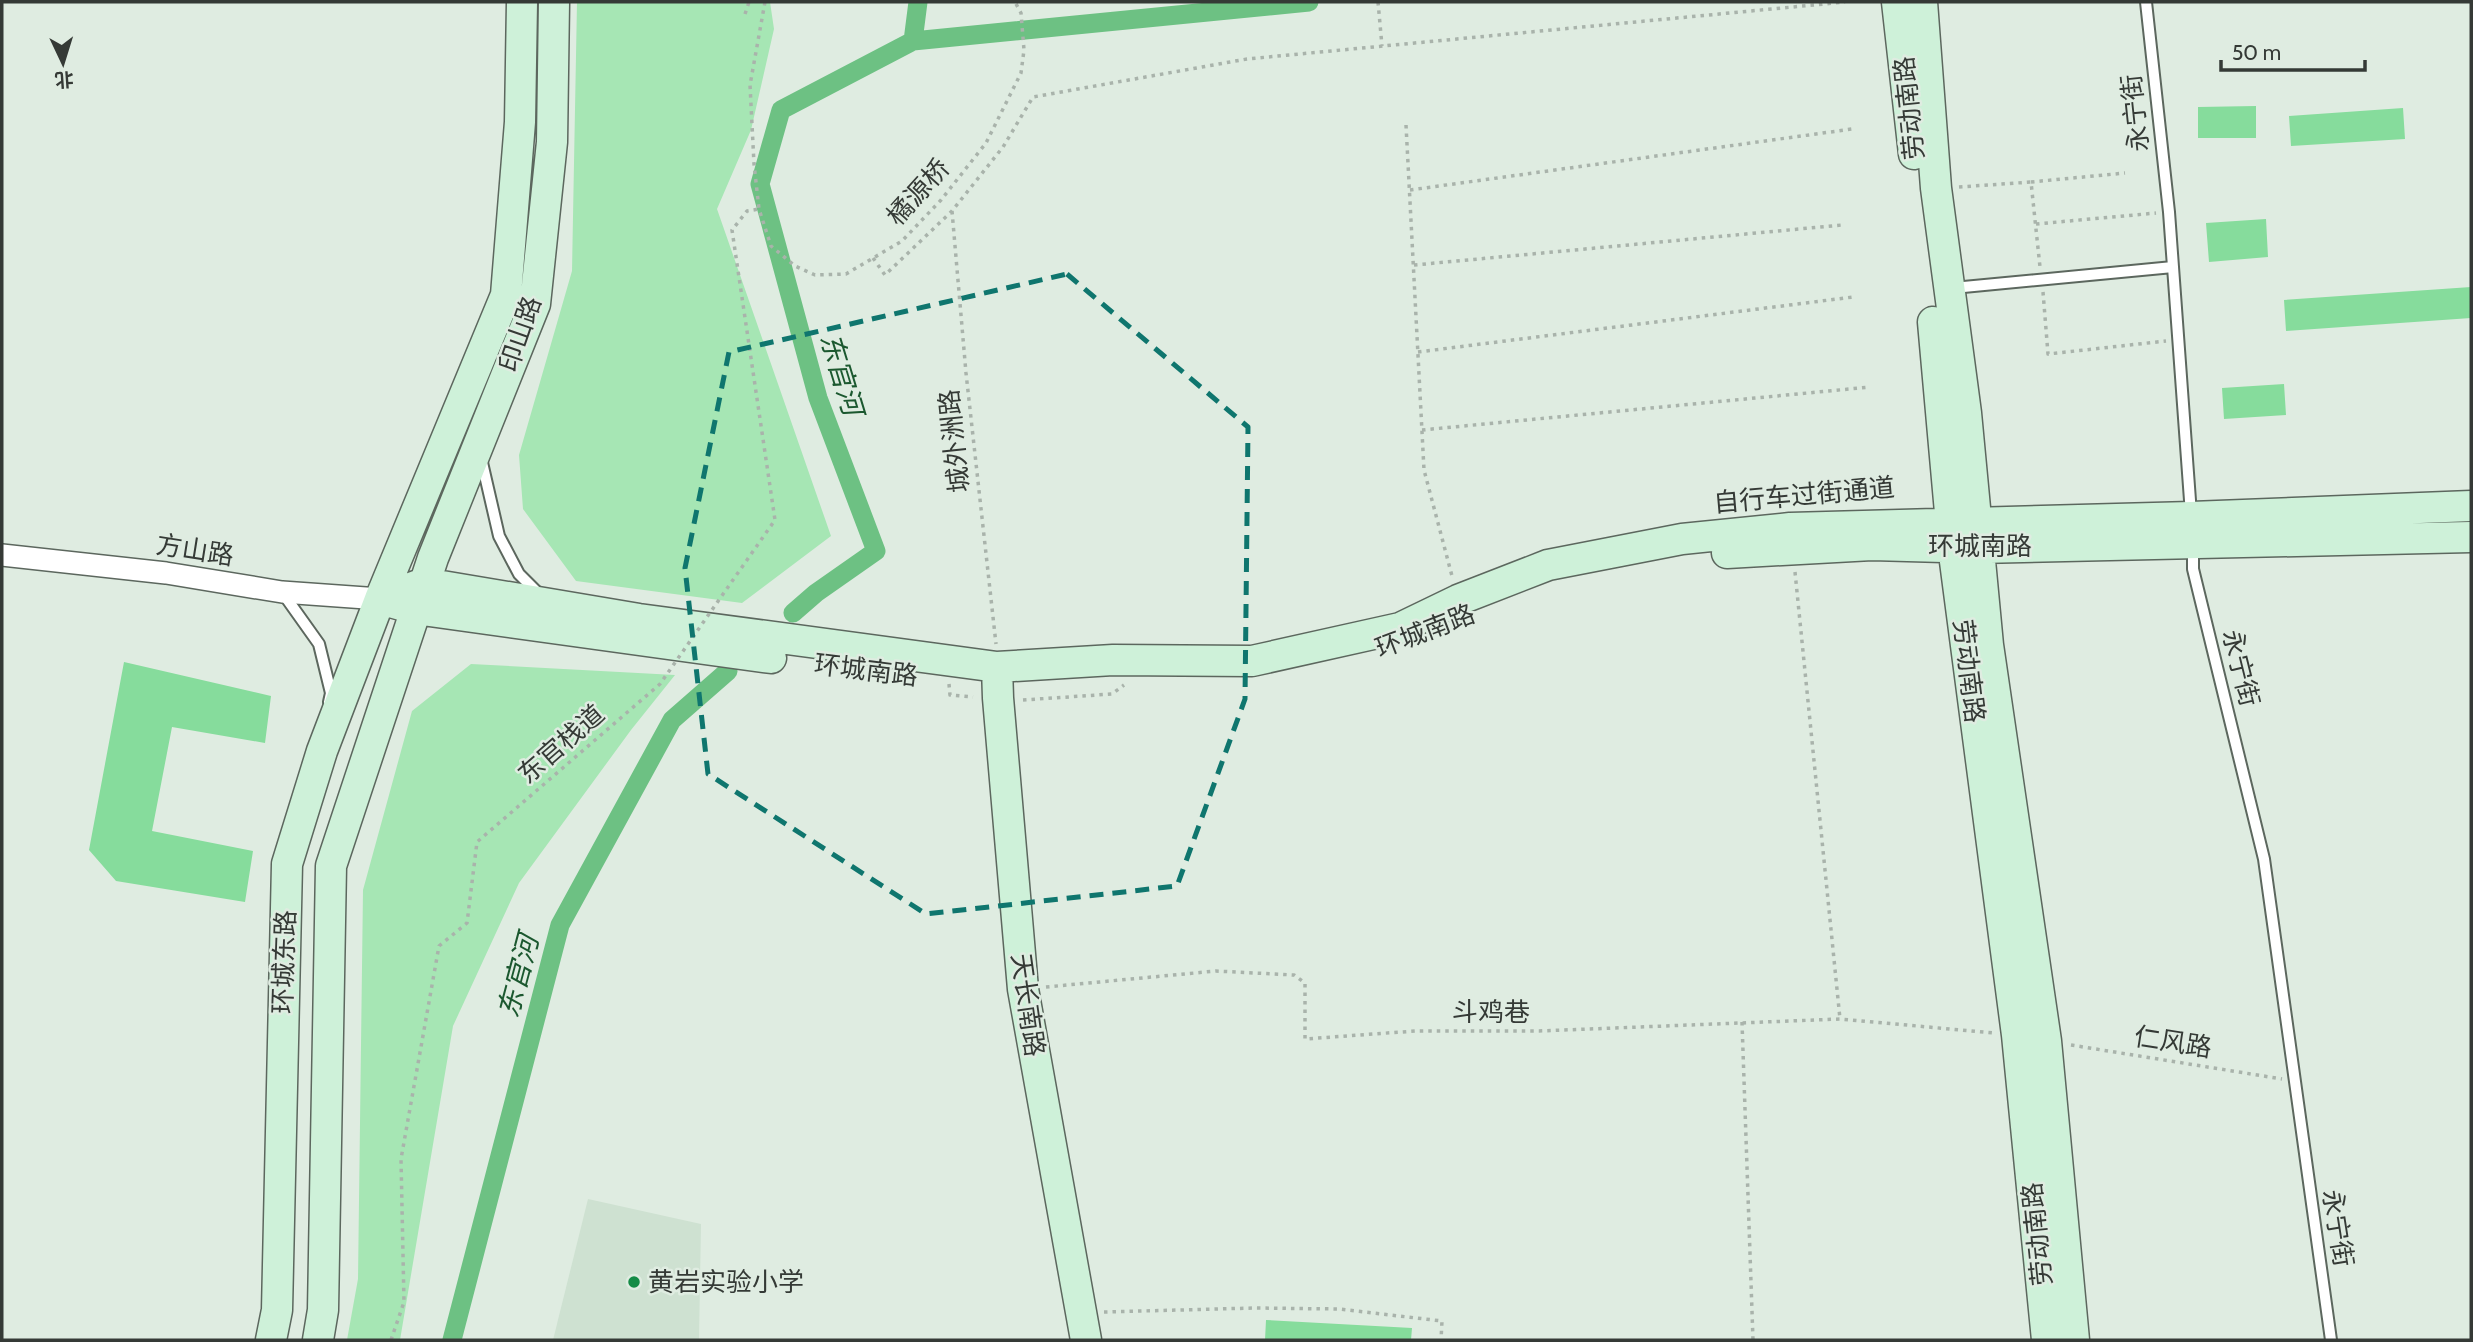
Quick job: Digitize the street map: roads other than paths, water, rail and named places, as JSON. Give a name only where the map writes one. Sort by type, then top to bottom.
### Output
[{"type":"main road","name":"印山路","points":[[380,599],[506,295],[520,122],[522,2]]},
{"type":"main road","name":"印山路","points":[[419,596],[535,304],[552,142],[554,2]]},
{"type":"main road","name":"劳动南路","points":[[1910,7],[1966,413],[1965,535]]},
{"type":"main road","name":"劳动南路","points":[[1910,7],[1936,344],[1965,535],[2074,1340]]},
{"type":"main road","points":[[2192,530],[2471,506]]},
{"type":"main road","points":[[419,596],[552,605],[949,662],[997,675],[1113,660],[1252,661],[1400,628],[1458,600],[1548,565],[1682,539],[1790,528],[1965,535]]},
{"type":"main road","name":"环城南路","points":[[380,599],[419,596],[629,640],[949,680],[997,675],[1253,682],[1402,645],[1462,615],[1554,585],[1668,559],[1872,545],[1965,535],[2192,530],[2471,537]]},
{"type":"main road","name":"环城东路","points":[[318,1340],[323,1310],[331,866],[419,596]]},
{"type":"main road","name":"环城东路","points":[[271,1340],[277,1310],[287,864],[322,751],[380,599]]},
{"type":"main road","name":"天长南路","points":[[997,675],[1023,989],[1084,1327]]},
{"type":"main road","name":"劳动南路","points":[[2031,1038],[2047,1340]]},
{"type":"street","name":"方山路","points":[[2,555],[166,573],[282,592],[380,599]]},
{"type":"lane","name":"永宁街","points":[[2146,2],[2169,212],[2193,569],[2264,859],[2331,1340]]},
{"type":"lane","points":[[1948,289],[2173,267]]},
{"type":"lane","points":[[478,446],[499,536],[519,575],[552,605]]},
{"type":"lane","points":[[282,592],[319,644],[331,693],[322,751]]},
{"type":"waterway","points":[[913,41],[918,2]]},
{"type":"waterway","name":"东官河","points":[[793,613],[816,593],[876,551],[818,398],[760,184],[781,110],[913,41],[1309,2]]},
{"type":"waterway","name":"东官河","points":[[452,1340],[560,925],[672,720],[728,671]]},
{"type":"place","name":"黄岩实验小学","points":[[634,1282]]}]
